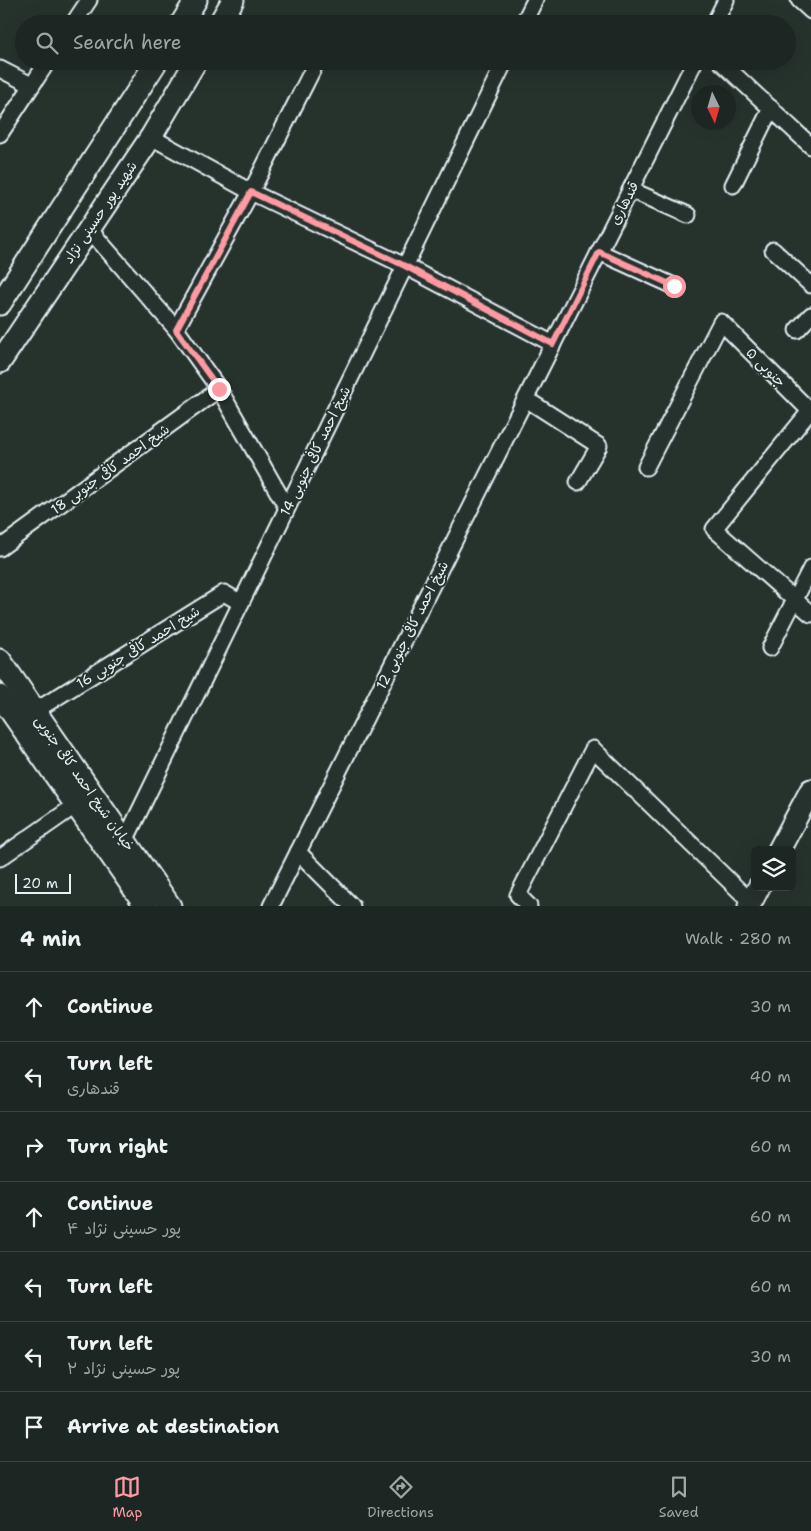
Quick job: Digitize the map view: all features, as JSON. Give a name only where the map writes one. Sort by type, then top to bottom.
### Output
[{"type":"street","points":[[79,15],[90,0]]},
{"type":"street","points":[[187,15],[196,0]]},
{"type":"street","points":[[224,15],[233,0]]},
{"type":"street","points":[[528,15],[535,0]]},
{"type":"street","points":[[718,15],[726,0]]},
{"type":"street","points":[[799,0],[811,11]]},
{"type":"street","points":[[0,69],[32,85]]},
{"type":"street","points":[[0,134],[42,70]]},
{"type":"street","points":[[0,304],[151,70]]},
{"type":"street","name":"شهید پور حسینی نژاد","points":[[0,362],[88,228],[151,137],[191,70]]},
{"type":"street","points":[[176,330],[251,192],[313,70]]},
{"type":"street","name":"شیخ احمد کافی جنوبی 14","points":[[125,841],[501,70]]},
{"type":"street","name":"قندهاری","points":[[553,344],[691,70]]},
{"type":"street","points":[[730,70],[811,146]]},
{"type":"street","points":[[733,185],[771,108]]},
{"type":"street","points":[[151,137],[251,192],[405,266],[553,344]]},
{"type":"street","points":[[631,190],[688,214]]},
{"type":"street","points":[[88,228],[176,330],[219,389],[288,508]]},
{"type":"street","points":[[773,250],[811,285]]},
{"type":"street","points":[[599,252],[674,286]]},
{"type":"street","points":[[797,330],[811,315]]},
{"type":"street","name":"جنوبی ۵","points":[[646,467],[720,322],[811,412]]},
{"type":"street","name":"شیخ احمد کافی جنوبی 12","points":[[271,906],[553,344]]},
{"type":"street","name":"شیخ احمد کافی جنوبی 18","points":[[0,548],[219,389]]},
{"type":"street","points":[[526,399],[599,446],[578,482]]},
{"type":"street","points":[[811,412],[714,529],[811,614]]},
{"type":"street","points":[[770,648],[811,568]]},
{"type":"street","name":"شیخ احمد کافی جنوبی 16","points":[[35,711],[224,593],[241,603]]},
{"type":"street","name":"خیابان شیخ احمد کافی جنوبی","points":[[0,660],[170,906]]},
{"type":"street","name":"خیابان شیخ احمد کافی جنوبی","points":[[0,696],[146,906]]},
{"type":"street","points":[[529,906],[518,895],[593,749],[753,899]]},
{"type":"street","points":[[781,846],[810,796]]},
{"type":"street","points":[[0,858],[76,805]]},
{"type":"street","points":[[298,852],[352,906]]},
{"type":"route","points":[[219,389],[176,330],[251,192],[405,266],[553,344],[599,252],[674,286]]}]
